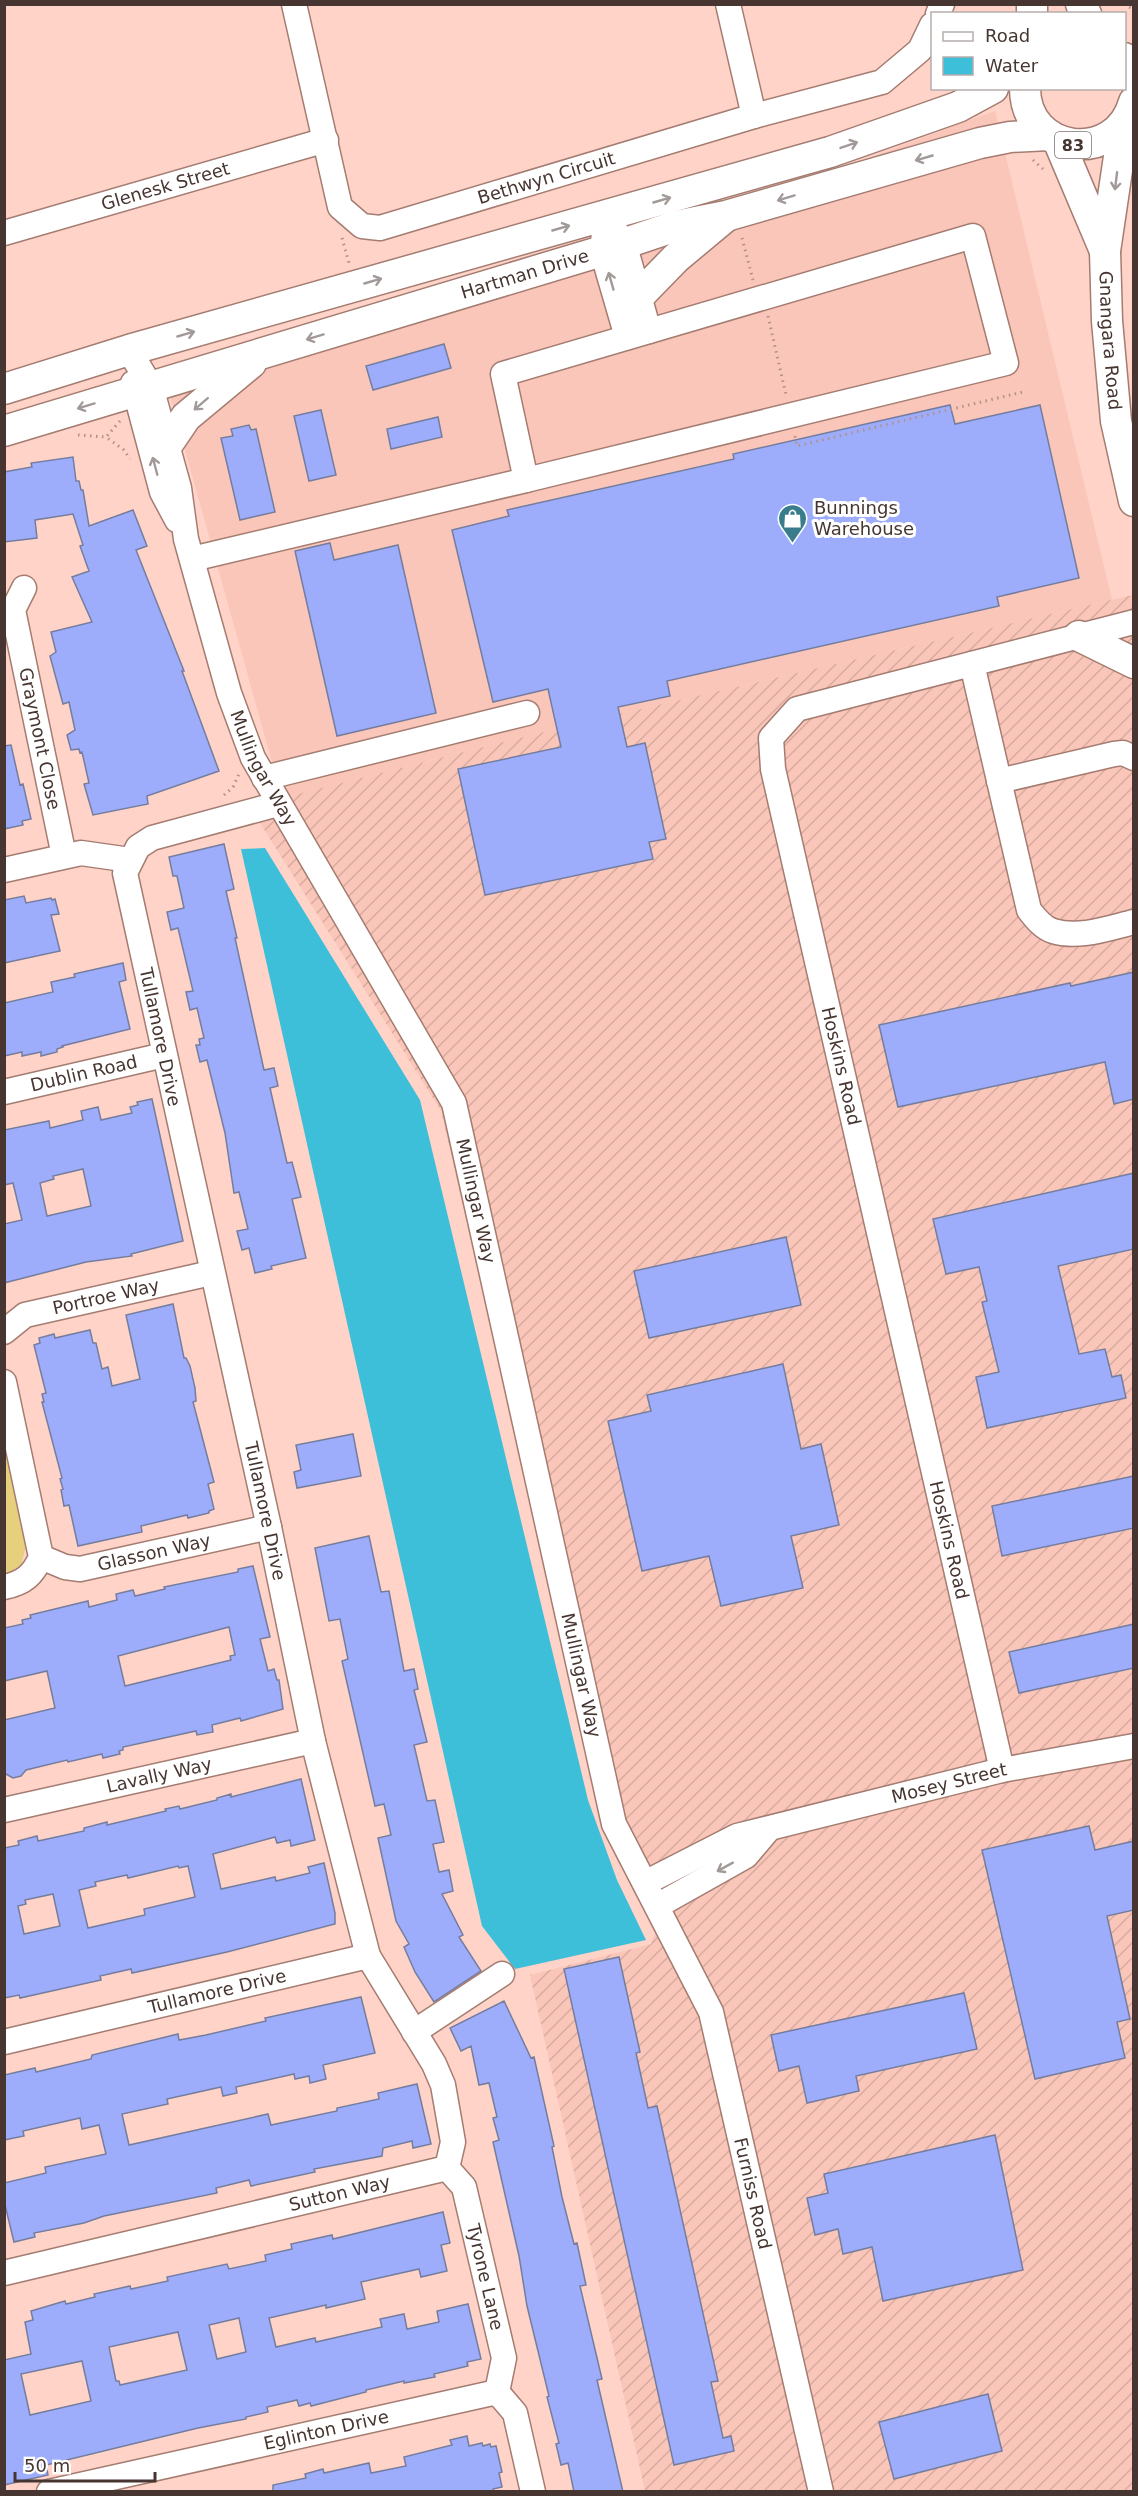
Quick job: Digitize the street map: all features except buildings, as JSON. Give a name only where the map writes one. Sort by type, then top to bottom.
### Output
[{"type":"main road","points":[[1126,60],[1134,78]]},
{"type":"main road","name":"Hartman Drive","points":[[4,389],[129,350],[830,152],[958,107],[989,90]]},
{"type":"main road","name":"83","points":[[1025,90],[1026,102],[1032,117],[1053,138],[1075,145],[1094,143],[1111,136],[1130,114]]},
{"type":"main road","name":"Gnangara Road","points":[[1130,114],[1105,251],[1107,321],[1116,421],[1134,501]]},
{"type":"main road","name":"Hartman Drive","points":[[4,431],[142,397],[263,353],[676,226],[726,216],[980,143],[1010,137],[1053,138]]},
{"type":"main road","name":"Gnangara Road","points":[[1053,138],[1105,251]]},
{"type":"main road","points":[[639,297],[676,258],[726,216]]},
{"type":"main road","points":[[167,445],[186,417],[263,353]]},
{"type":"main road","points":[[1079,636],[1134,663]]},
{"type":"street","name":"Bethwyn Circuit","points":[[294,4],[340,207],[362,226],[380,228],[754,116],[882,82],[920,50],[931,29]]},
{"type":"street","points":[[728,4],[754,116]]},
{"type":"street","name":"Glenesk Street","points":[[4,233],[326,140]]},
{"type":"street","points":[[606,215],[638,334]]},
{"type":"street","points":[[189,549],[526,480],[1006,363],[973,236],[503,374],[526,480]]},
{"type":"street","points":[[613,247],[639,297],[638,334]]},
{"type":"street","name":"Mullingar Way","points":[[129,350],[142,397],[162,492],[189,549]]},
{"type":"street","name":"Mullingar Way","points":[[142,397],[167,445],[178,488],[189,549],[229,693],[253,758],[454,1103],[614,1824],[657,1906]]},
{"type":"street","name":"Graymont Close","points":[[24,588],[13,610],[64,856]]},
{"type":"street","name":"Hoskins Road","points":[[1002,1770],[773,770],[771,738],[798,709],[1134,622]]},
{"type":"street","points":[[972,663],[1029,910],[1036,920],[1052,931],[1077,933],[1134,922]]},
{"type":"street","points":[[264,778],[527,713]]},
{"type":"street","points":[[999,781],[1114,754],[1123,753],[1134,758]]},
{"type":"street","points":[[4,870],[64,856],[96,854],[130,860],[138,847],[152,838],[278,804]]},
{"type":"street","name":"Tullamore Drive","points":[[4,2042],[368,1956],[313,1741],[269,1527],[126,886],[125,873],[130,860]]},
{"type":"street","name":"Dublin Road","points":[[4,1092],[164,1055]]},
{"type":"street","name":"Portroe Way","points":[[4,1332],[25,1315],[211,1273]]},
{"type":"street","points":[[4,1382],[41,1557],[36,1569],[26,1580],[4,1587]]},
{"type":"street","name":"Glasson Way","points":[[41,1557],[65,1567],[80,1569],[269,1527]]},
{"type":"street","name":"Lavally Way","points":[[4,1810],[313,1741]]},
{"type":"street","name":"Mosey Street","points":[[645,1883],[737,1836],[1002,1770],[1134,1746]]},
{"type":"street","points":[[657,1906],[746,1856],[768,1830]]},
{"type":"street","name":"Furniss Road","points":[[657,1906],[711,2012],[821,2492]]},
{"type":"street","points":[[368,1956],[443,2085],[453,2142],[447,2168]]},
{"type":"street","points":[[414,2032],[502,1974]]},
{"type":"street","name":"Sutton Way","points":[[4,2273],[447,2168]]},
{"type":"street","name":"Tyrone Lane","points":[[447,2168],[465,2187],[504,2358],[497,2392]]},
{"type":"street","points":[[497,2392],[515,2413],[533,2492]]},
{"type":"street","name":"Eglinton Drive","points":[[49,2492],[497,2392]]},
{"type":"path","points":[[1124,4],[1134,10]]},
{"type":"path","points":[[135,466],[124,450],[106,437],[142,397]]},
{"type":"path","points":[[223,796],[238,779],[240,770]]},
{"type":"shaded area","points":[[995,111],[1112,600],[555,729],[282,798],[170,396],[451,313]]},
{"type":"shaded area","points":[[1133,595],[1133,2491],[645,2491],[530,1975],[651,1944],[655,1933],[609,1838],[441,1111],[260,823],[282,798],[555,729]]},
{"type":"shaded area","points":[[4,1441],[27,1543],[21,1565],[5,1575]]},
{"type":"water","points":[[265,848],[420,1100],[588,1800],[617,1880],[646,1940],[515,1969],[482,1926],[241,849]]},
{"type":"place","name":"Bunnings Warehouse","points":[[793,544]]}]
